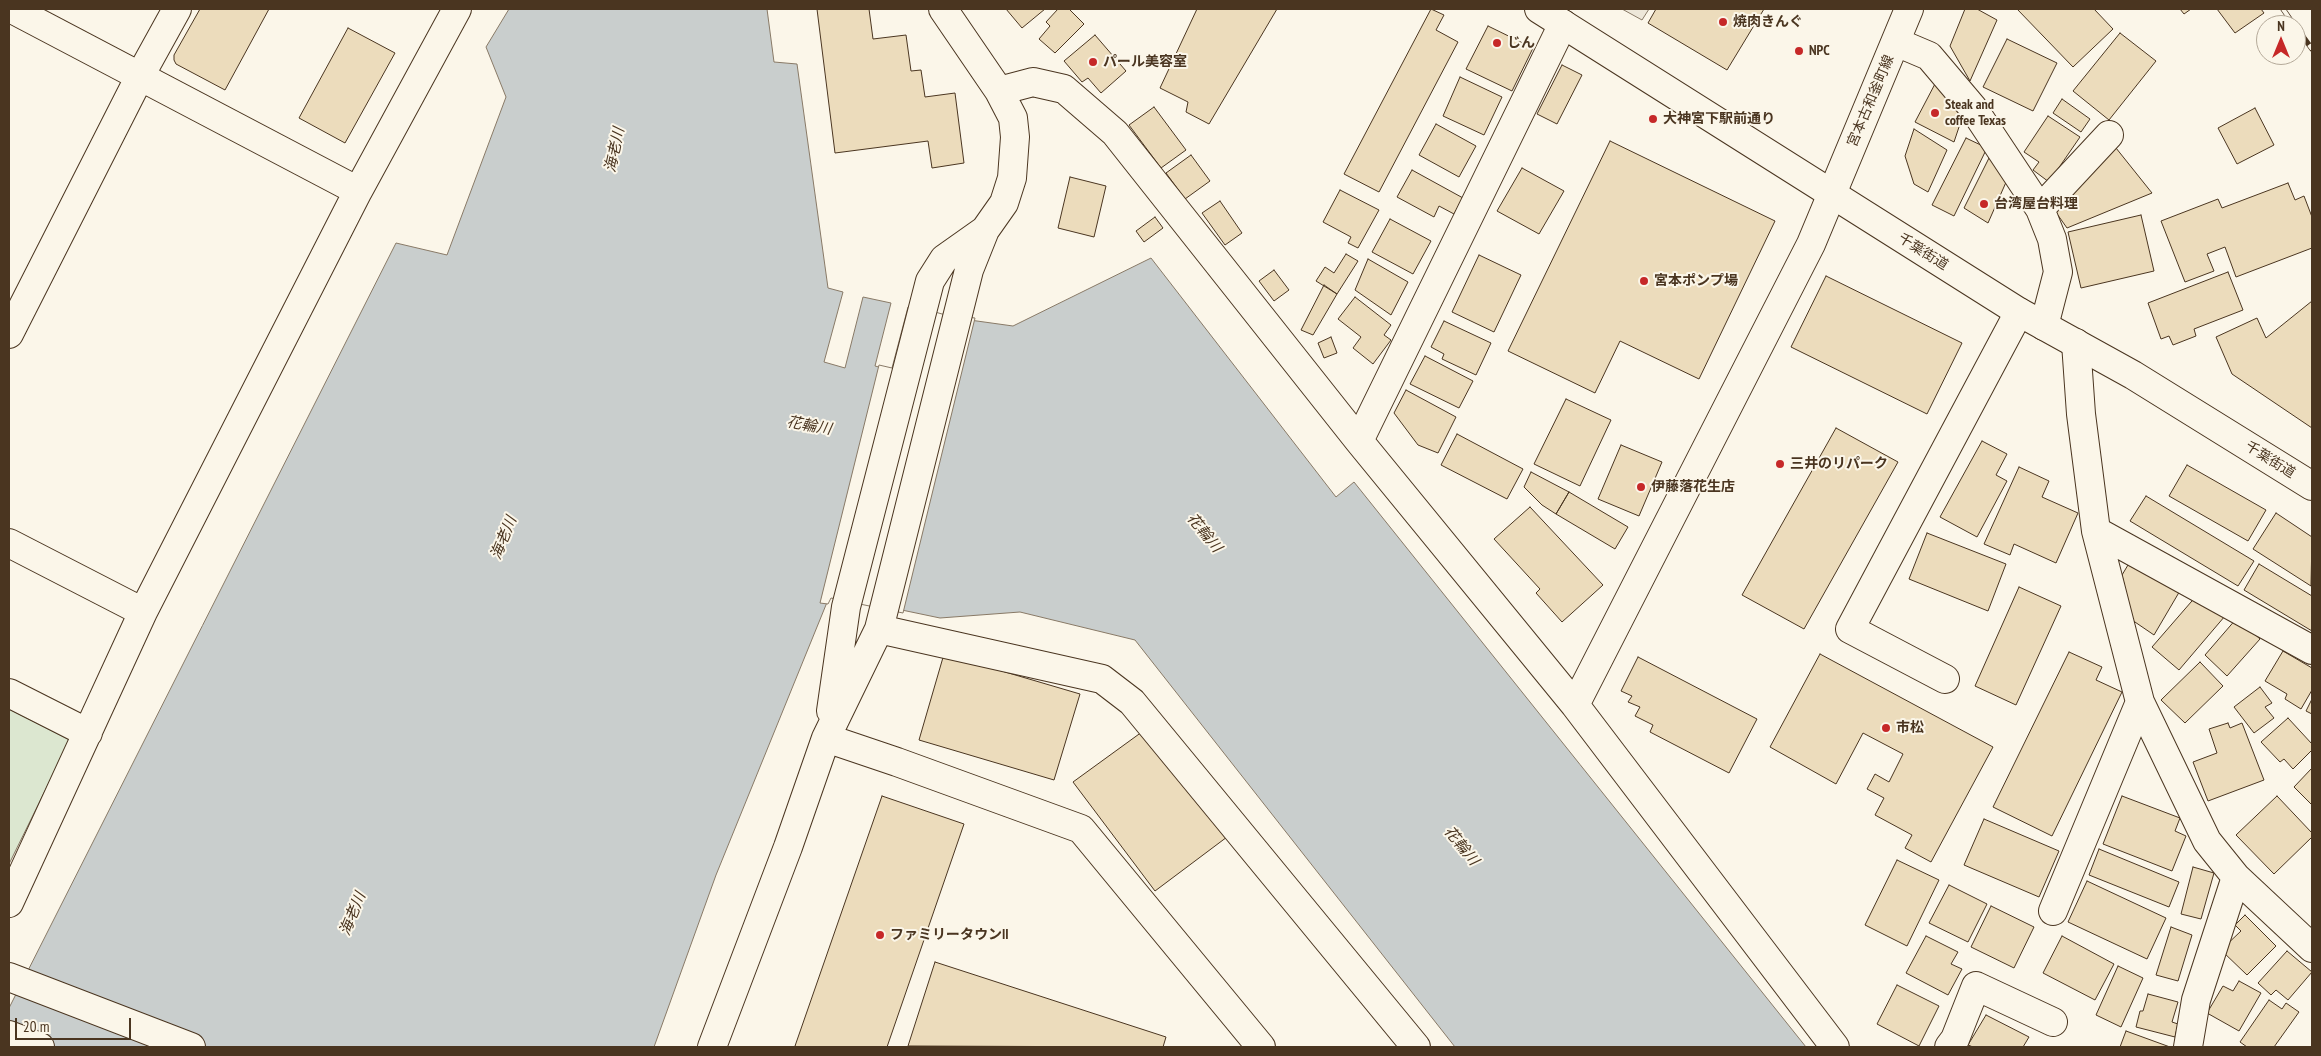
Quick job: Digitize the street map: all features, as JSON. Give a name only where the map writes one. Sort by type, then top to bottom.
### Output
[{"type":"main road","points":[[12,9],[358,191]]},
{"type":"main road","points":[[9,334],[140,76],[177,9]]},
{"type":"main road","points":[[9,903],[143,612],[358,191],[457,9]]},
{"type":"main road","points":[[712,1047],[788,847],[826,738],[881,622],[969,270],[985,230],[1004,202],[1012,178],[1016,137],[1013,118],[999,92],[943,9]]},
{"type":"main road","name":"千葉街道","points":[[1539,9],[2019,312],[2133,375],[2312,486]]},
{"type":"main road","name":"宮本古和釜町線","points":[[1575,705],[1811,244],[1909,9]]},
{"type":"main road","points":[[1359,441],[1563,24]]},
{"type":"main road","points":[[1896,42],[1929,56],[1973,108],[2040,209],[2052,239],[2058,272],[2044,326]]},
{"type":"main road","points":[[999,92],[1033,82],[1064,89],[1115,133],[1359,441],[1575,705],[1835,1047]]},
{"type":"main road","points":[[2040,209],[2109,135]]},
{"type":"main road","points":[[826,738],[846,607],[922,306],[930,281],[944,259],[985,230]]},
{"type":"main road","points":[[1945,679],[1850,629],[2019,312]]},
{"type":"main road","points":[[2076,343],[2081,414],[2096,531],[2140,702],[2207,841],[2236,877],[2312,948]]},
{"type":"main road","points":[[2096,531],[2312,650]]},
{"type":"main road","points":[[9,543],[143,612]]},
{"type":"main road","points":[[881,622],[1102,679],[1132,702],[1416,1047]]},
{"type":"main road","points":[[9,693],[88,732]]},
{"type":"main road","points":[[2053,911],[2140,702]]},
{"type":"main road","points":[[826,738],[1081,829],[1261,1047]]},
{"type":"main road","points":[[2188,1047],[2196,1000],[2236,877]]},
{"type":"main road","points":[[9,977],[191,1047]]},
{"type":"main road","points":[[1949,1047],[1955,1039],[1976,986],[2054,1022]]},
{"type":"main road","points":[[9,1036],[40,1047]]},
{"type":"green space","points":[[9,709],[70,740],[9,864]]},
{"type":"shaded area","points":[[1622,9],[1649,9],[1642,20]]},
{"type":"water","points":[[509,9],[767,9],[774,62],[797,64],[828,288],[843,292],[824,362],[845,368],[863,297],[891,303],[875,366],[894,371],[941,316],[1013,326],[1151,258],[1336,497],[1354,482],[1806,1047],[1455,1047],[1135,640],[1020,612],[940,618],[830,595],[716,875],[654,1047],[9,1047],[9,1008],[396,243],[447,255],[506,97],[486,47]]},
{"type":"pier","points":[[911,305],[942,314],[975,318],[903,613],[831,598],[828,604],[820,603],[879,365],[892,368],[908,307]]},
{"type":"building","points":[[200,9],[269,9],[225,90],[176,64],[174,60],[174,55]]},
{"type":"building","points":[[817,9],[869,9],[873,39],[906,35],[911,71],[921,70],[925,97],[955,93],[964,163],[932,168],[928,141],[835,153]]},
{"type":"building","points":[[1006,9],[1045,9],[1022,28]]},
{"type":"building","points":[[1058,9],[1069,9],[1084,24],[1055,53],[1039,39],[1050,26],[1046,22]]},
{"type":"building","points":[[1197,9],[1277,9],[1209,124],[1186,112],[1188,102],[1160,88]]},
{"type":"building","points":[[1431,9],[1444,15],[1436,30],[1458,42],[1379,192],[1344,174]]},
{"type":"building","points":[[1656,9],[1764,9],[1727,70],[1648,23]]},
{"type":"building","points":[[1965,9],[1977,9],[1997,20],[1970,81],[1950,46]]},
{"type":"building","points":[[2017,9],[2094,9],[2113,29],[2073,67]]},
{"type":"building","points":[[2180,9],[2191,9],[2184,14]]},
{"type":"building","points":[[2217,9],[2261,9],[2264,13],[2256,15],[2256,19],[2235,33]]},
{"type":"building","points":[[1488,26],[1533,48],[1512,91],[1466,69]]},
{"type":"building","points":[[348,28],[395,53],[345,143],[299,118]]},
{"type":"building","points":[[2120,33],[2156,61],[2109,120],[2073,91]]},
{"type":"building","points":[[1095,35],[1126,71],[1101,93],[1088,78],[1082,82],[1064,61]]},
{"type":"building","points":[[2007,39],[2057,63],[2033,111],[1983,87]]},
{"type":"building","points":[[1562,65],[1582,75],[1557,124],[1537,114]]},
{"type":"building","points":[[1460,77],[1502,97],[1484,135],[1443,116]]},
{"type":"building","points":[[1936,82],[1963,115],[1954,142],[1915,122]]},
{"type":"building","points":[[2062,99],[2090,119],[2081,132],[2053,113]]},
{"type":"building","points":[[1154,107],[1186,150],[1161,168],[1129,125]]},
{"type":"building","points":[[2255,108],[2274,145],[2237,164],[2218,128]]},
{"type":"building","points":[[2048,116],[2080,137],[2049,182],[2033,170],[2039,162],[2024,152]]},
{"type":"building","points":[[1436,124],[1476,146],[1459,177],[1419,155]]},
{"type":"building","points":[[1914,129],[1947,150],[1928,192],[1914,184],[1905,156]]},
{"type":"building","points":[[1966,138],[1987,148],[1954,216],[1932,205]]},
{"type":"building","name":"宮本ポンプ場","points":[[1610,141],[1775,221],[1699,379],[1620,341],[1595,393],[1508,351]]},
{"type":"building","points":[[2116,148],[2152,193],[2067,228],[2055,211]]},
{"type":"building","points":[[1191,155],[1210,181],[1185,199],[1166,173]]},
{"type":"building","points":[[1990,156],[2007,180],[1988,223],[1964,208]]},
{"type":"building","points":[[1522,168],[1564,191],[1539,234],[1497,211]]},
{"type":"building","points":[[1412,170],[1463,198],[1454,214],[1439,206],[1434,217],[1397,197]]},
{"type":"building","points":[[1070,177],[1106,186],[1094,237],[1058,228]]},
{"type":"building","points":[[2288,183],[2295,200],[2304,196],[2312,217],[2312,248],[2236,277],[2225,247],[2207,254],[2214,271],[2185,282],[2161,221],[2218,199],[2222,208]]},
{"type":"building","points":[[1340,190],[1379,210],[1358,248],[1348,243],[1351,237],[1323,222]]},
{"type":"building","points":[[1220,201],[1242,233],[1225,245],[1202,213]]},
{"type":"building","points":[[2141,215],[2154,271],[2081,288],[2068,232]]},
{"type":"building","points":[[1155,217],[1163,228],[1144,242],[1136,231]]},
{"type":"building","points":[[1390,219],[1431,241],[1413,274],[1372,252]]},
{"type":"building","points":[[1346,254],[1358,261],[1337,294],[1316,281],[1325,267],[1334,273]]},
{"type":"building","points":[[1479,255],[1521,275],[1494,332],[1452,312]]},
{"type":"building","points":[[1368,259],[1408,282],[1391,315],[1355,290]]},
{"type":"building","points":[[1274,270],[1289,290],[1274,301],[1259,281]]},
{"type":"building","points":[[2228,272],[2243,310],[2194,329],[2196,336],[2173,345],[2169,336],[2161,339],[2148,303]]},
{"type":"building","points":[[1826,276],[1962,343],[1927,414],[1791,347]]},
{"type":"building","points":[[1324,285],[1337,294],[1313,335],[1301,330]]},
{"type":"building","points":[[1355,297],[1391,325],[1384,335],[1391,340],[1373,364],[1353,348],[1361,337],[1338,319]]},
{"type":"building","points":[[2312,301],[2312,428],[2232,374],[2216,337],[2257,318],[2266,338]]},
{"type":"building","points":[[1444,321],[1491,343],[1476,375],[1442,359],[1444,354],[1431,347]]},
{"type":"building","points":[[1331,337],[1337,353],[1324,358],[1318,343]]},
{"type":"building","points":[[1425,356],[1473,381],[1459,408],[1410,384]]},
{"type":"building","points":[[1406,390],[1456,417],[1438,453],[1418,445],[1394,413]]},
{"type":"building","points":[[1566,399],[1611,420],[1580,486],[1534,464]]},
{"type":"building","points":[[1836,428],[1898,462],[1804,629],[1742,595]]},
{"type":"building","points":[[1457,434],[1523,469],[1507,499],[1441,465]]},
{"type":"building","points":[[1982,441],[2007,454],[1996,475],[2007,481],[1977,537],[1940,517]]},
{"type":"building","points":[[1621,445],[1662,462],[1639,516],[1598,499]]},
{"type":"building","points":[[2187,465],[2266,510],[2248,541],[2169,496]]},
{"type":"building","points":[[2019,467],[2049,481],[2042,497],[2078,513],[2056,563],[2014,544],[2010,555],[1984,544]]},
{"type":"building","points":[[1531,472],[1569,492],[1556,514],[1542,505],[1524,487]]},
{"type":"building","points":[[1569,492],[1628,527],[1615,549],[1556,514]]},
{"type":"building","points":[[2146,496],[2254,561],[2238,586],[2130,521]]},
{"type":"building","points":[[1530,507],[1603,585],[1562,622],[1536,593],[1540,589],[1494,539]]},
{"type":"building","points":[[2276,513],[2312,537],[2311,586],[2253,549]]},
{"type":"building","points":[[1927,533],[2006,564],[1988,611],[1909,579]]},
{"type":"building","points":[[2259,564],[2312,596],[2312,631],[2244,590]]},
{"type":"building","points":[[2128,565],[2181,589],[2154,635],[2132,620],[2122,575]]},
{"type":"building","points":[[2019,587],[2061,606],[2016,705],[1975,686]]},
{"type":"building","points":[[2198,594],[2225,616],[2179,670],[2152,647]]},
{"type":"building","points":[[2237,618],[2260,639],[2227,676],[2205,655]]},
{"type":"building","points":[[2283,651],[2312,668],[2312,690],[2301,709],[2285,699],[2287,694],[2265,681]]},
{"type":"building","points":[[2069,652],[2102,667],[2096,680],[2122,692],[2052,836],[1993,807]]},
{"type":"building","points":[[944,654],[1080,694],[1054,780],[919,740]]},
{"type":"building","points":[[1820,654],[1993,747],[1931,862],[1905,848],[1912,835],[1875,815],[1884,798],[1867,789],[1875,774],[1889,782],[1903,754],[1863,733],[1836,784],[1770,747]]},
{"type":"building","points":[[1638,657],[1757,719],[1729,773],[1650,732],[1653,725],[1635,716],[1640,707],[1628,702],[1632,696],[1621,691]]},
{"type":"building","points":[[2200,662],[2223,686],[2185,723],[2161,700]]},
{"type":"building","points":[[2260,687],[2272,703],[2265,707],[2274,718],[2254,733],[2234,707]]},
{"type":"building","points":[[2312,699],[2312,714],[2306,711]]},
{"type":"building","points":[[2288,718],[2312,744],[2312,750],[2293,769],[2284,759],[2280,762],[2261,742]]},
{"type":"building","points":[[2228,723],[2230,728],[2242,723],[2264,780],[2208,801],[2193,762],[2217,753],[2209,729]]},
{"type":"building","points":[[1146,729],[1227,837],[1155,891],[1073,782]]},
{"type":"building","points":[[2312,768],[2312,805],[2294,787]]},
{"type":"building","name":"ファミリータウンII","points":[[882,796],[964,824],[887,1047],[795,1046]]},
{"type":"building","points":[[2122,796],[2180,818],[2175,831],[2186,836],[2172,871],[2103,844]]},
{"type":"building","points":[[2277,796],[2312,833],[2312,837],[2274,874],[2236,835]]},
{"type":"building","points":[[1984,819],[2059,851],[2039,897],[1964,865]]},
{"type":"building","points":[[2099,849],[2179,882],[2169,907],[2089,875]]},
{"type":"building","points":[[1897,860],[1939,880],[1907,946],[1865,925]]},
{"type":"building","points":[[2193,867],[2214,873],[2201,919],[2181,914]]},
{"type":"building","points":[[2087,881],[2166,918],[2147,959],[2068,922]]},
{"type":"building","points":[[1949,885],[1987,904],[1968,942],[1929,923]]},
{"type":"building","points":[[1991,906],[2034,927],[2014,968],[1971,947]]},
{"type":"building","points":[[2245,915],[2276,946],[2247,975],[2221,950],[2241,931],[2235,925]]},
{"type":"building","points":[[2171,927],[2192,935],[2178,981],[2156,975]]},
{"type":"building","points":[[1926,936],[1958,952],[1951,964],[1962,969],[1948,995],[1906,973]]},
{"type":"building","points":[[2062,936],[2114,964],[2095,1000],[2043,973]]},
{"type":"building","points":[[2287,951],[2312,972],[2288,1000],[2276,990],[2271,995],[2258,983]]},
{"type":"building","points":[[935,962],[1166,1037],[1163,1047],[908,1046]]},
{"type":"building","points":[[2118,966],[2143,978],[2121,1027],[2096,1015]]},
{"type":"building","points":[[2239,981],[2261,993],[2239,1031],[2207,1013],[2223,986],[2233,991]]},
{"type":"building","points":[[1897,985],[1939,1006],[1919,1046],[1877,1024]]},
{"type":"building","points":[[2148,994],[2178,1002],[2172,1022],[2178,1024],[2175,1037],[2136,1027],[2140,1011],[2143,1011]]},
{"type":"building","points":[[2269,1000],[2282,1009],[2286,1003],[2299,1012],[2274,1047],[2247,1047],[2240,1042]]},
{"type":"building","points":[[1986,1015],[2029,1037],[2023,1047],[1973,1047],[1968,1045]]},
{"type":"building","points":[[2126,1031],[2170,1047],[2120,1047]]},
{"type":"railway","points":[[2283,9],[2287,15]]},
{"type":"railway","points":[[2306,41],[2312,49]]},
{"type":"place","name":"焼肉きんぐ","points":[[1723,22]]},
{"type":"place","name":"じん","points":[[1497,43]]},
{"type":"place","name":"NPC","points":[[1799,51]]},
{"type":"place","name":"パール美容室","points":[[1093,62]]},
{"type":"place","name":"Steak and coffee Texas","points":[[1935,113]]},
{"type":"place","name":"大神宮下駅前通り","points":[[1653,119]]},
{"type":"place","name":"台湾屋台料理","points":[[1984,204]]},
{"type":"place","name":"宮本ポンプ場","points":[[1644,281]]},
{"type":"place","name":"三井のリパーク","points":[[1780,464]]},
{"type":"place","name":"伊藤落花生店","points":[[1641,487]]},
{"type":"place","name":"市松","points":[[1886,728]]},
{"type":"place","name":"ファミリータウンII","points":[[880,935]]},
{"type":"water label","name":"海老川","points":[[615,150]]},
{"type":"water label","name":"花輪川","points":[[809,426]]},
{"type":"water label","name":"花輪川","points":[[1204,533]]},
{"type":"water label","name":"海老川","points":[[504,538]]},
{"type":"water label","name":"花輪川","points":[[1461,846]]},
{"type":"water label","name":"海老川","points":[[353,914]]}]
